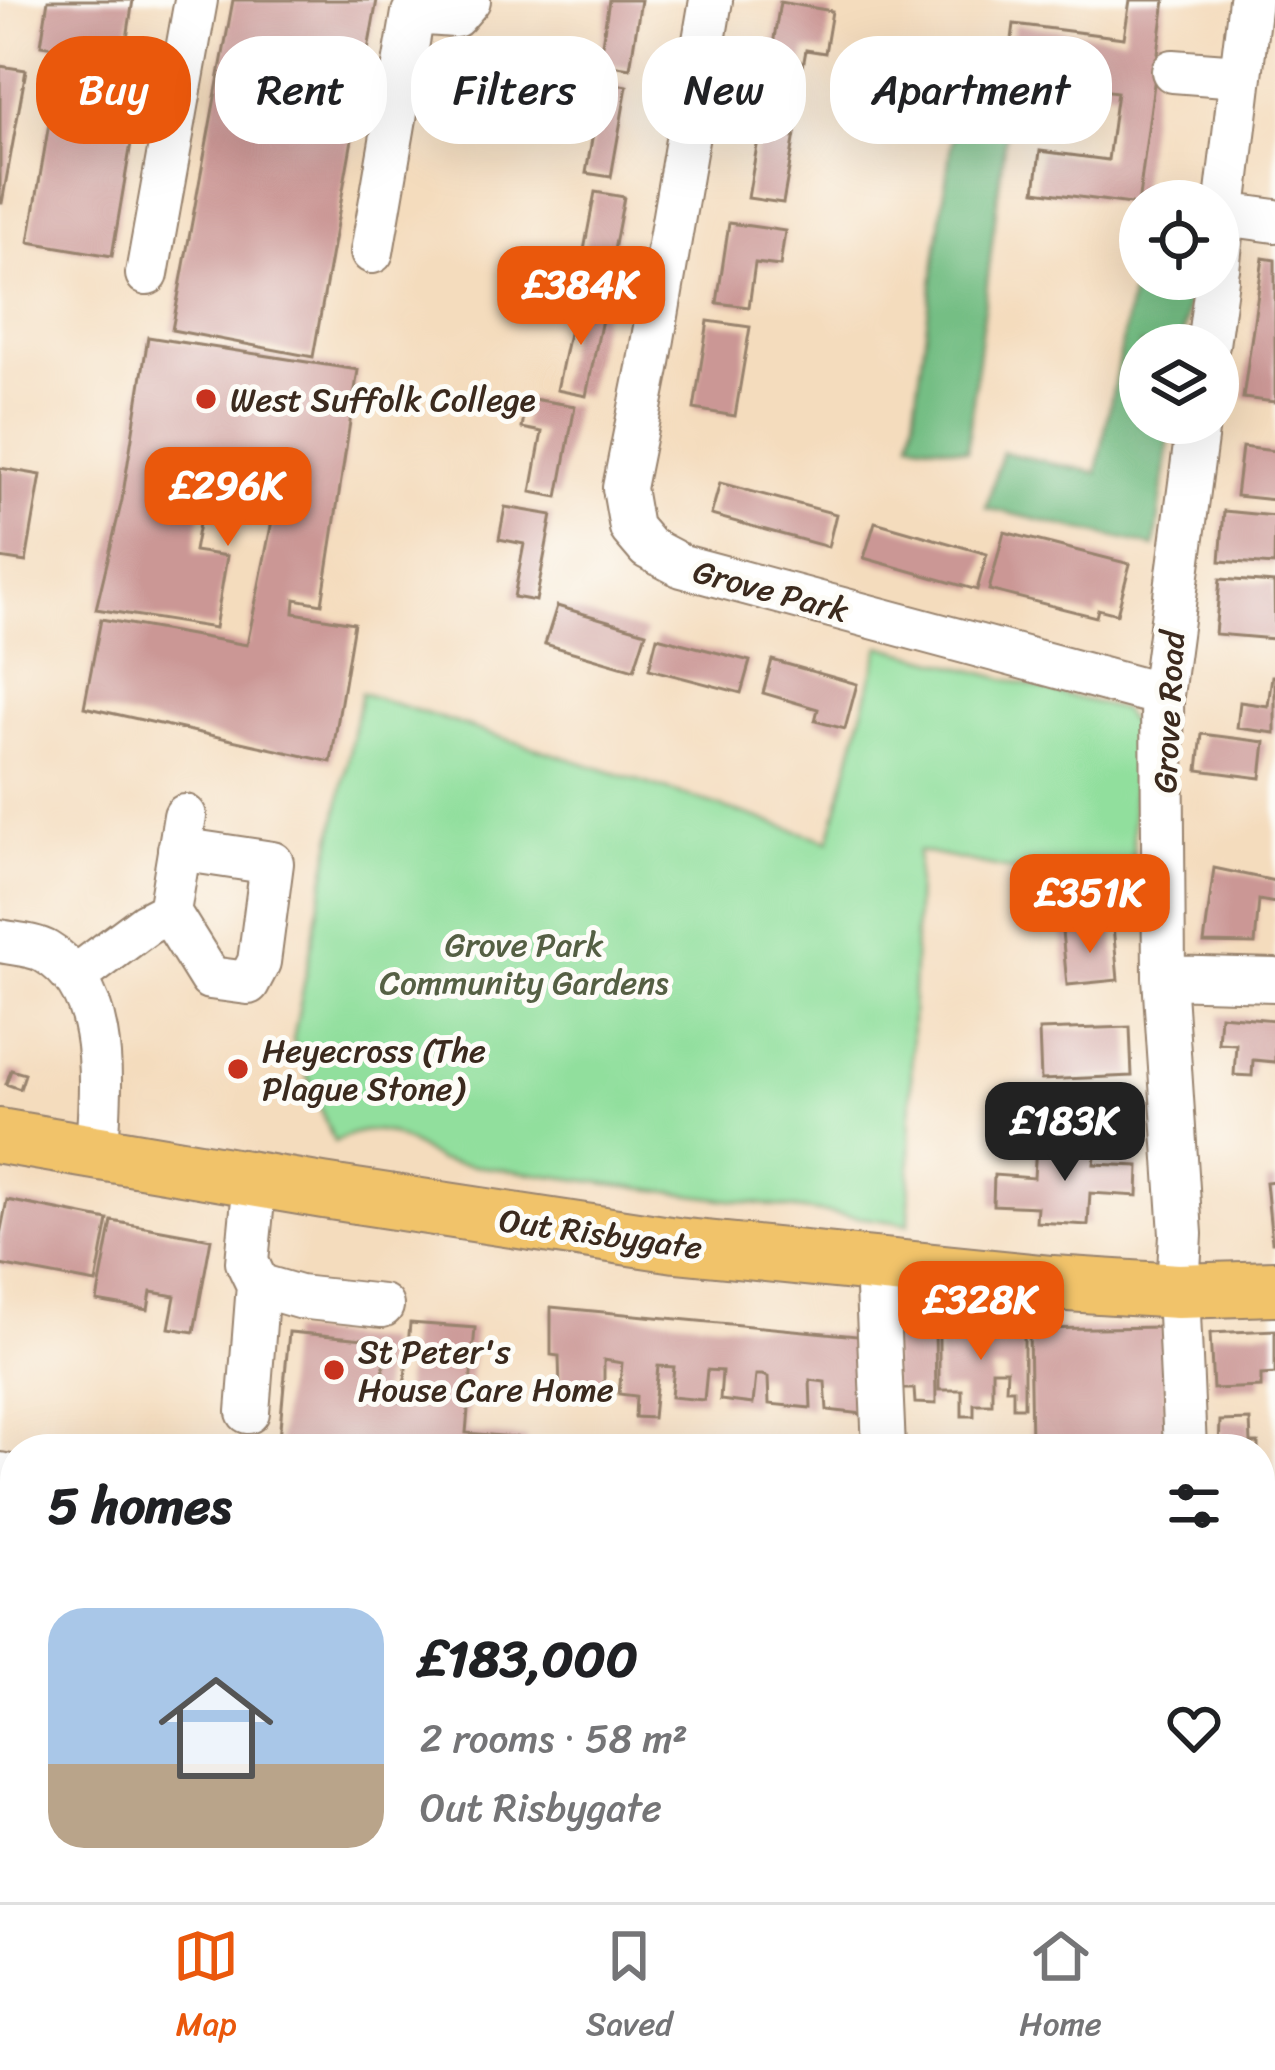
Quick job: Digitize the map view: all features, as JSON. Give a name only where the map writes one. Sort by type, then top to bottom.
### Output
[{"type":"main road","name":"Out Risbygate","points":[[0,1136],[676,1245],[1052,1283],[1193,1290],[1275,1288]]},
{"type":"street","points":[[147,274],[196,0]]},
{"type":"street","points":[[372,252],[413,13],[455,16],[469,0]]},
{"type":"street","name":"Grove Park","points":[[711,0],[624,488],[631,528],[648,548],[682,566],[1162,694]]},
{"type":"street","points":[[1228,180],[1250,0]]},
{"type":"street","points":[[1173,70],[1239,76]]},
{"type":"street","points":[[1239,216],[1275,220]]},
{"type":"street","name":"Grove Road","points":[[1186,1434],[1193,1290],[1180,1234],[1163,977],[1162,694],[1195,444]]},
{"type":"street","points":[[182,832],[272,863],[259,962],[248,983],[210,978],[169,912],[182,832]]},
{"type":"street","points":[[76,977],[169,912]]},
{"type":"street","points":[[0,941],[44,950],[76,977],[91,1008],[99,1054],[97,1153]]},
{"type":"street","points":[[1163,977],[1275,980]]},
{"type":"street","points":[[248,1412],[258,1285],[247,1262],[255,1179]]},
{"type":"street","points":[[876,1266],[883,1434]]},
{"type":"street","points":[[258,1285],[299,1297],[382,1306]]},
{"type":"green space","points":[[951,144],[1004,144],[967,450],[911,441]]},
{"type":"green space","points":[[1130,300],[1188,300],[1185,324],[1125,324]]},
{"type":"green space","points":[[1119,358],[1119,444],[1168,444],[1155,547],[986,508],[1002,452],[1097,473]]},
{"type":"green space","name":"Grove Park Community Gardens","points":[[880,646],[1122,710],[1133,726],[1133,895],[918,851],[909,1224],[439,1161],[400,1138],[377,1131],[334,1142],[293,1040],[361,693],[829,841]]},
{"type":"building","points":[[48,0],[133,0],[127,36],[42,36]]},
{"type":"building","points":[[233,0],[377,0],[371,36],[226,36]]},
{"type":"building","points":[[609,0],[641,0],[630,68],[618,66],[618,36],[603,36]]},
{"type":"building","points":[[1130,0],[1165,0],[1141,180],[1119,180],[1119,202],[1035,191],[1040,151],[1108,160],[1117,92],[1112,91],[1112,36],[1124,38]]},
{"type":"building","points":[[780,2],[832,11],[825,53],[806,50],[806,36],[774,36]]},
{"type":"building","points":[[1014,24],[1108,36],[1012,36]]},
{"type":"building","points":[[0,66],[26,70],[2,203],[0,203]]},
{"type":"building","points":[[618,85],[627,86],[618,137]]},
{"type":"building","points":[[215,97],[215,144],[351,144],[313,357],[172,330]]},
{"type":"building","points":[[46,144],[131,144],[112,256],[29,242]]},
{"type":"building","points":[[591,144],[617,144],[611,177],[586,173]]},
{"type":"building","points":[[757,144],[793,144],[783,203],[748,198]]},
{"type":"building","points":[[595,192],[624,197],[608,282],[579,277]]},
{"type":"building","points":[[729,223],[785,231],[780,266],[755,263],[749,307],[717,303]]},
{"type":"building","points":[[1263,258],[1275,260],[1275,402],[1243,398]]},
{"type":"building","points":[[576,300],[605,305],[586,396],[557,390]]},
{"type":"building","points":[[708,321],[750,327],[735,416],[694,409]]},
{"type":"building","points":[[148,337],[358,370],[322,604],[295,599],[294,613],[354,623],[331,762],[84,707],[101,619],[247,645],[274,511],[204,497],[194,551],[227,556],[215,628],[96,609],[122,500]]},
{"type":"building","points":[[527,398],[575,406],[558,497],[531,492],[542,432],[522,428]]},
{"type":"building","points":[[1242,447],[1275,451],[1275,500],[1236,496]]},
{"type":"building","points":[[0,468],[41,475],[26,562],[0,558]]},
{"type":"building","points":[[720,483],[836,514],[828,547],[711,515]]},
{"type":"building","points":[[505,507],[552,515],[536,601],[514,597],[524,544],[499,539]]},
{"type":"building","points":[[1224,511],[1275,516],[1274,565],[1220,561]]},
{"type":"building","points":[[875,522],[987,554],[977,590],[864,558]]},
{"type":"building","points":[[1004,532],[1130,564],[1117,614],[1098,609],[1096,617],[989,590]]},
{"type":"building","points":[[1220,579],[1274,583],[1275,639],[1215,634]]},
{"type":"building","points":[[557,606],[646,632],[634,670],[545,644]]},
{"type":"building","points":[[657,637],[750,661],[741,693],[649,669]]},
{"type":"building","points":[[772,660],[857,684],[845,729],[815,721],[818,709],[763,693]]},
{"type":"building","points":[[1272,676],[1275,733],[1237,728],[1240,702],[1268,706]]},
{"type":"building","points":[[1202,734],[1265,742],[1261,778],[1198,770]]},
{"type":"building","points":[[1214,868],[1275,881],[1275,903],[1259,900],[1255,944],[1204,943]]},
{"type":"building","points":[[1113,926],[1118,980],[1067,985],[1062,931]]},
{"type":"building","points":[[1220,1015],[1275,1020],[1275,1062],[1253,1060],[1252,1076],[1234,1075],[1236,1044],[1218,1043]]},
{"type":"building","points":[[1130,1027],[1132,1076],[1041,1080],[1039,1030]]},
{"type":"building","points":[[11,1070],[25,1074],[20,1089],[6,1084]]},
{"type":"building","points":[[1036,1145],[1096,1148],[1094,1164],[1139,1166],[1138,1196],[1090,1193],[1088,1225],[1036,1222],[1037,1207],[993,1205],[994,1175],[1034,1178]]},
{"type":"building","points":[[1275,1181],[1275,1242],[1272,1242],[1266,1182]]},
{"type":"building","points":[[7,1200],[108,1220],[96,1283],[0,1265]]},
{"type":"building","points":[[112,1221],[211,1239],[194,1332],[169,1328],[175,1296],[151,1292],[148,1310],[97,1301]]},
{"type":"building","points":[[551,1307],[868,1337],[863,1414],[827,1410],[825,1382],[810,1380],[811,1408],[769,1404],[768,1377],[762,1375],[756,1375],[753,1404],[720,1400],[722,1371],[707,1370],[704,1400],[671,1397],[674,1367],[658,1366],[653,1418],[635,1417],[636,1396],[619,1394],[622,1363],[604,1360],[604,1396],[560,1390],[559,1356],[551,1355]]},
{"type":"building","name":"St Peter's House Care Home","points":[[410,1323],[475,1328],[466,1433],[478,1434],[279,1434],[289,1332],[386,1341],[381,1400],[403,1402]]},
{"type":"building","points":[[889,1325],[935,1327],[936,1404],[915,1403],[914,1389],[891,1389]]},
{"type":"building","points":[[939,1327],[1024,1327],[1024,1407],[1013,1407],[1013,1389],[1006,1389],[1007,1370],[992,1370],[992,1404],[974,1404],[974,1416],[962,1416],[962,1390],[939,1390]]},
{"type":"building","points":[[1164,1327],[1166,1434],[1031,1434],[1029,1329]]},
{"type":"building","points":[[1275,1330],[1275,1374],[1261,1375],[1261,1387],[1213,1389],[1210,1333]]},
{"type":"building","points":[[1250,1420],[1251,1434],[1220,1434],[1220,1421]]},
{"type":"place","name":"West Suffolk College","points":[[206,399]]},
{"type":"place","name":"Heyecross (The Plague Stone)","points":[[238,1069]]},
{"type":"place","name":"St Peter's House Care Home","points":[[334,1370]]}]
